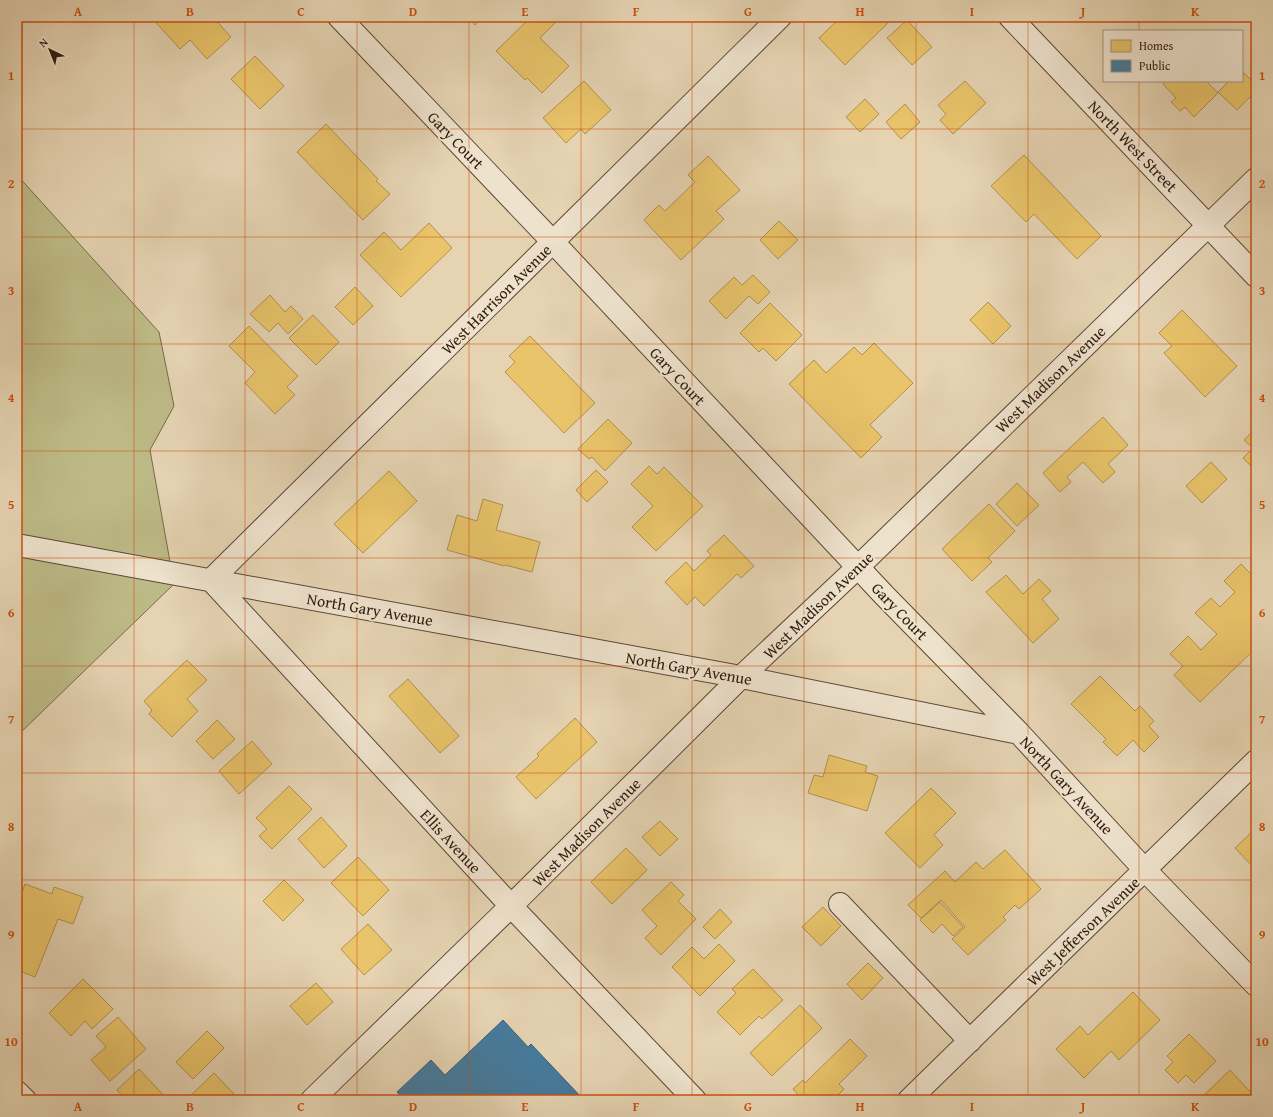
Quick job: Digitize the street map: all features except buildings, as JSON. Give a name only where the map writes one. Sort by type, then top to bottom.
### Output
[{"type":"street","name":"Gary Court","points":[[339,17],[553,242],[926,639],[1019,733]]},
{"type":"street","name":"West Harrison Avenue","points":[[211,580],[780,17]]},
{"type":"street","name":"North West Street","points":[[1010,17],[1256,276]]},
{"type":"street","name":"West Madison Avenue","points":[[312,1100],[511,906],[741,677],[858,567],[1256,179]]},
{"type":"street","name":"North Gary Avenue","points":[[17,545],[741,677],[1019,733],[1145,870],[1256,985]]},
{"type":"street","name":"Ellis Avenue","points":[[211,580],[511,906],[695,1100]]},
{"type":"street","name":"West Jefferson Avenue","points":[[910,1100],[1256,761]]},
{"type":"street","points":[[840,904],[970,1041]]},
{"type":"street","points":[[17,1092],[25,1100]]},
{"type":"shaded area","points":[[17,175],[159,332],[174,406],[150,450],[174,584],[17,736]]}]
